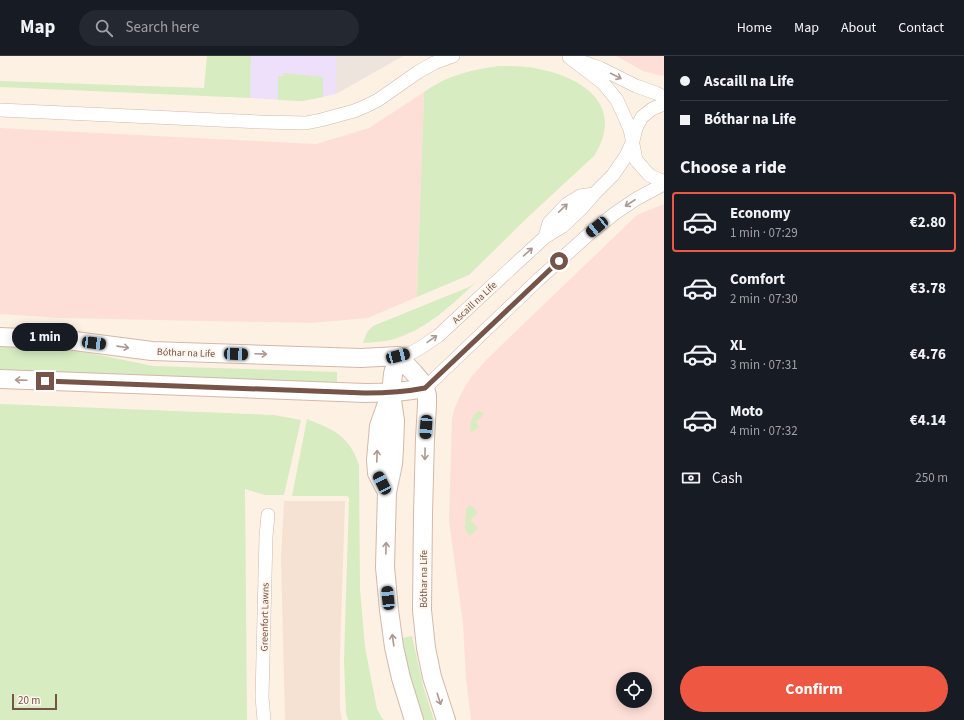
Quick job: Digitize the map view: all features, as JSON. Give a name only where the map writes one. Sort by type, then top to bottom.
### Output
[{"type":"street","points":[[0,110],[306,123],[348,113],[366,106],[378,100],[418,72],[434,63],[453,56]]},
{"type":"street","points":[[567,56],[600,68],[636,86],[664,97]]},
{"type":"street","points":[[567,56],[603,83],[616,100],[630,129],[636,160],[649,175],[664,181]]},
{"type":"street","name":"Ascaill na Life","points":[[398,356],[411,353],[438,336],[545,237],[549,223],[567,204],[580,196],[594,194],[613,175],[626,156],[633,141],[636,128],[642,117],[652,109],[664,104]]},
{"type":"street","points":[[0,379],[345,393],[391,393],[425,388],[539,279],[589,234],[625,206],[664,184]]},
{"type":"street","name":"Bóthar na Life","points":[[0,337],[67,340],[152,351],[361,358],[398,356]]},
{"type":"street","points":[[398,356],[420,380],[425,388]]},
{"type":"street","points":[[398,356],[393,374],[391,393],[395,421],[393,464],[387,492],[385,567],[394,647],[401,678],[414,720]]},
{"type":"street","name":"Bóthar na Life","points":[[425,388],[427,405],[423,514],[422,610],[426,648],[432,677],[446,720]]},
{"type":"street","name":"Greenfort Lawns","points":[[264,720],[262,697],[266,536],[268,515]]},
{"type":"shaded area","points":[[251,56],[336,56],[336,94],[302,101],[250,98]]},
{"type":"shaded area","points":[[336,56],[403,56],[336,94]]},
{"type":"shaded area","points":[[616,56],[664,56],[664,76],[643,71]]},
{"type":"shaded area","points":[[424,92],[417,297],[368,318],[311,323],[59,318],[0,314],[0,128],[316,144],[369,128]]},
{"type":"shaded area","points":[[664,204],[664,720],[471,720],[466,679],[463,624],[449,521],[452,419],[454,410],[465,387],[472,376],[486,360],[637,215]]},
{"type":"shaded area","points":[[284,501],[347,501],[345,502],[340,655],[340,709],[342,720],[285,720],[281,558]]},
{"type":"green space","points":[[207,56],[251,56],[250,98],[0,87],[0,81],[204,88]]},
{"type":"green space","points":[[499,66],[524,67],[556,73],[585,88],[595,98],[602,109],[605,123],[602,139],[594,156],[528,217],[469,275],[417,297],[424,92],[451,77],[479,69]]},
{"type":"green space","points":[[283,73],[323,77],[323,97],[302,101],[278,100],[278,76],[284,76]]},
{"type":"green space","points":[[477,281],[449,307],[418,329],[390,340],[363,343],[367,332],[373,326],[469,287]]},
{"type":"green space","points":[[0,346],[70,349],[153,366],[337,372],[337,384],[0,370]]},
{"type":"green space","points":[[0,404],[274,415],[301,420],[284,495],[265,495],[245,489],[247,720],[0,720]]},
{"type":"green space","points":[[478,411],[484,414],[476,422],[479,426],[472,433],[470,428],[471,421]]},
{"type":"green space","points":[[307,419],[333,430],[345,440],[355,455],[359,465],[360,589],[365,647],[377,709],[384,720],[348,720],[346,713],[344,661],[349,498],[347,496],[292,496]]},
{"type":"green space","points":[[470,505],[478,513],[470,520],[478,528],[470,536],[465,528],[466,509]]},
{"type":"green space","points":[[412,636],[423,686],[434,720],[423,720],[410,679],[402,638]]},
{"type":"route","points":[[45,381],[365,393],[391,393],[425,388],[559,261]]}]
